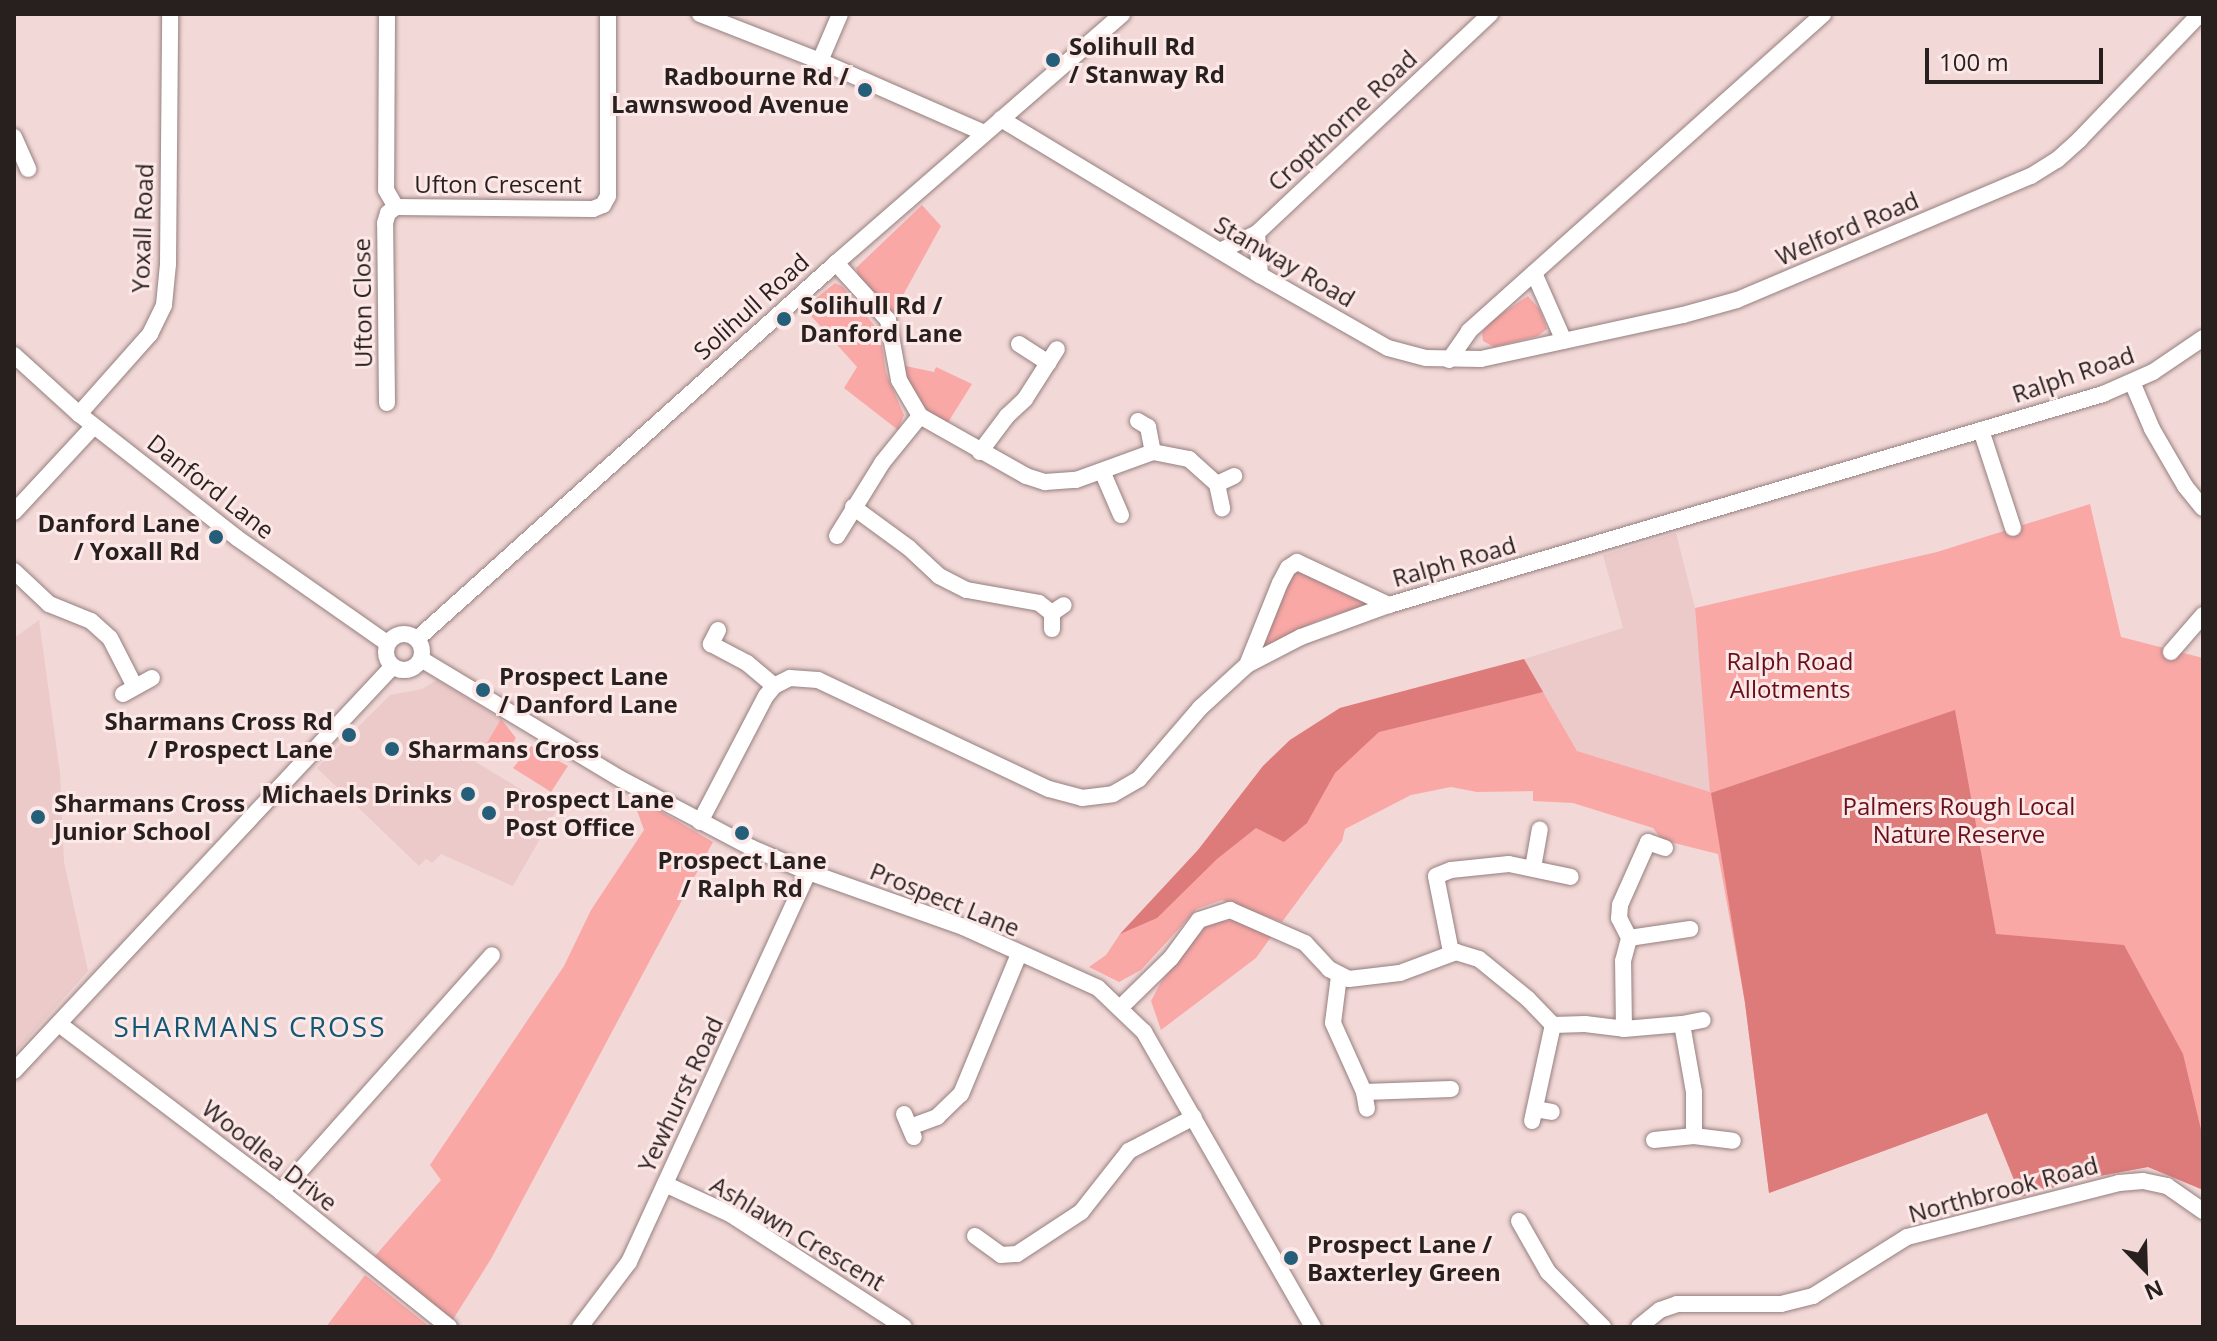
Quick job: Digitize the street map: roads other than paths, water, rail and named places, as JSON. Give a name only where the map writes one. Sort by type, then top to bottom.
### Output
[{"type":"street","name":"Yoxall Road","points":[[79,414],[150,334],[164,305],[168,264],[170,14]]},
{"type":"street","name":"Ufton Crescent","points":[[387,14],[386,190],[396,207],[593,209],[603,205],[608,196],[608,14]]},
{"type":"street","points":[[700,14],[820,61],[984,133]]},
{"type":"street","points":[[820,61],[840,14]]},
{"type":"street","name":"Solihull Road","points":[[417,639],[836,263],[1122,14]]},
{"type":"street","name":"Cropthorne Road","points":[[1220,251],[1257,233],[1490,14]]},
{"type":"street","points":[[1449,360],[1469,331],[1823,14]]},
{"type":"street","name":"Welford Road","points":[[1449,360],[1495,357],[1737,300],[2046,168],[2080,139],[2200,14]]},
{"type":"street","name":"Stanway Road","points":[[1001,119],[1388,348],[1407,355],[1449,360]]},
{"type":"street","points":[[14,137],[28,169]]},
{"type":"street","name":"Ufton Close","points":[[387,403],[385,223],[388,213],[396,207]]},
{"type":"street","points":[[1257,233],[1260,275]]},
{"type":"street","points":[[836,263],[888,320],[899,380],[920,416],[980,452],[1026,476],[1045,482],[1076,480],[1153,452],[1189,459],[1217,484],[1222,508]]},
{"type":"street","points":[[1534,273],[1564,341]]},
{"type":"street","name":"Ralph Road","points":[[774,686],[790,678],[810,677],[1049,789],[1092,798],[1113,794],[1139,779],[1200,708],[1247,665],[1301,637],[1389,605],[1981,430],[2132,382],[2203,338]]},
{"type":"street","points":[[980,452],[1007,416],[1025,399],[1052,356],[1019,344]]},
{"type":"street","name":"Danford Lane","points":[[14,355],[79,414],[237,538],[387,643]]},
{"type":"street","points":[[2132,382],[2152,429],[2185,486],[2203,508]]},
{"type":"street","points":[[837,536],[853,507],[920,416]]},
{"type":"street","points":[[1138,421],[1148,427],[1153,452]]},
{"type":"street","points":[[14,512],[94,426]]},
{"type":"street","points":[[1981,430],[2013,528]]},
{"type":"street","points":[[1102,471],[1121,515]]},
{"type":"street","points":[[1217,484],[1234,476]]},
{"type":"street","points":[[853,507],[909,548],[939,576],[967,590],[1039,603],[1056,616]]},
{"type":"street","points":[[1247,665],[1280,583],[1288,568],[1297,562],[1389,605]]},
{"type":"street","points":[[14,571],[49,604],[91,621],[110,638],[128,690],[152,678]]},
{"type":"street","points":[[2171,652],[2203,615]]},
{"type":"street","points":[[700,822],[742,738],[774,686],[747,663],[711,644],[718,630]]},
{"type":"street","points":[[403,633],[417,639],[422,649],[421,659],[408,670],[392,667],[385,656],[387,643],[403,633]]},
{"type":"street","name":"Prospect Lane","points":[[421,659],[608,772],[700,822],[808,872],[963,927],[1098,988],[1144,1032],[1313,1327]]},
{"type":"street","points":[[14,1071],[392,667]]},
{"type":"street","points":[[1533,868],[1540,830]]},
{"type":"street","points":[[1624,1029],[1623,961],[1629,938],[1619,918],[1620,905],[1650,836],[1665,848]]},
{"type":"street","points":[[1451,952],[1436,876],[1451,870],[1509,864],[1571,877]]},
{"type":"street","name":"Yewhurst Road","points":[[580,1327],[629,1262],[808,872]]},
{"type":"street","points":[[1121,1007],[1171,958],[1199,920],[1230,910],[1305,943],[1339,976],[1349,979],[1400,973],[1451,952],[1479,959],[1528,999],[1553,1025],[1585,1024],[1624,1029],[1703,1020]]},
{"type":"street","points":[[1629,938],[1690,929]]},
{"type":"street","points":[[909,1126],[937,1117],[961,1094],[1019,954]]},
{"type":"street","points":[[281,1192],[492,955]]},
{"type":"street","points":[[1339,976],[1333,1023],[1366,1100],[1451,1089]]},
{"type":"street","name":"Woodlea Drive","points":[[59,1024],[281,1192],[449,1327]]},
{"type":"street","points":[[1682,1024],[1694,1092],[1694,1136]]},
{"type":"street","points":[[1540,1114],[1553,1025]]},
{"type":"street","points":[[975,1236],[1001,1255],[1017,1254],[1081,1212],[1129,1151],[1194,1117]]},
{"type":"street","points":[[1654,1140],[1694,1136],[1733,1141]]},
{"type":"street","name":"Northbrook Road","points":[[1639,1327],[1660,1310],[1677,1304],[1781,1304],[1813,1296],[1907,1237],[2119,1183],[2143,1181],[2167,1186],[2203,1211]]},
{"type":"street","name":"Ashlawn Crescent","points":[[665,1184],[730,1214],[904,1327]]},
{"type":"street","points":[[1519,1221],[1548,1272],[1603,1327]]},
{"type":"place","name":"Solihull Rd / Stanway Rd","points":[[1053,60]]},
{"type":"place","name":"Radbourne Rd / Lawnswood Avenue","points":[[865,90]]},
{"type":"place","name":"Solihull Rd / Danford Lane","points":[[784,319]]},
{"type":"place","name":"Danford Lane / Yoxall Rd","points":[[216,537]]},
{"type":"place","name":"Prospect Lane / Danford Lane","points":[[483,690]]},
{"type":"place","name":"Sharmans Cross Rd / Prospect Lane","points":[[349,735]]},
{"type":"place","name":"Sharmans Cross","points":[[392,749]]},
{"type":"place","name":"Michaels Drinks","points":[[468,794]]},
{"type":"place","name":"Prospect Lane Post Office","points":[[489,813]]},
{"type":"place","name":"Sharmans Cross Junior School","points":[[38,817]]},
{"type":"place","name":"Prospect Lane / Ralph Rd","points":[[742,833]]},
{"type":"place","name":"Prospect Lane / Baxterley Green","points":[[1291,1258]]},
{"type":"district","name":"SHARMANS CROSS","points":[[250,1026]]},
{"type":"park label","name":"Ralph Road Allotments","points":[[1790,675]]},
{"type":"park label","name":"Palmers Rough Local Nature Reserve","points":[[1959,820]]}]
